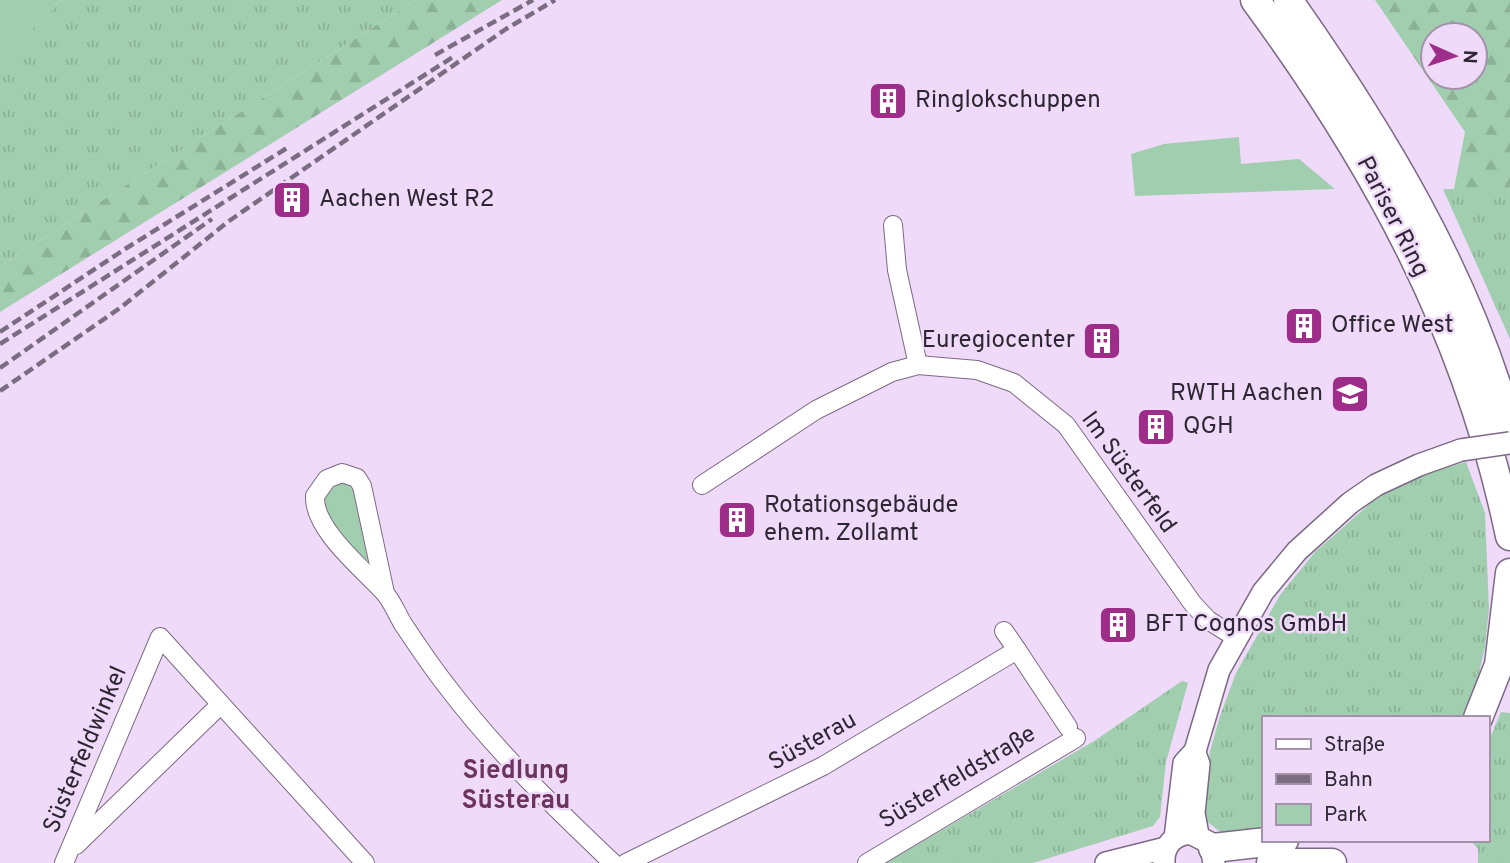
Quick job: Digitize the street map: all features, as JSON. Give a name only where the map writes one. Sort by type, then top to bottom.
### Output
[{"type":"highway","name":"Pariser Ring","points":[[1255,0],[1345,129],[1409,246],[1473,398],[1494,464],[1510,537]]},
{"type":"highway","name":"Pariser Ring","points":[[1288,0],[1366,113],[1423,215],[1473,325],[1510,430]]},
{"type":"highway","points":[[1479,716],[1499,665],[1510,573]]},
{"type":"highway","points":[[1208,849],[1267,842]]},
{"type":"highway","points":[[1271,863],[1332,863]]},
{"type":"street","points":[[893,225],[897,270],[918,365]]},
{"type":"street","name":"Im Süsterfeld","points":[[702,485],[816,410],[892,372],[918,365],[977,370],[1014,383],[1066,425],[1193,604],[1208,620],[1235,637]]},
{"type":"street","points":[[1168,849],[1185,763],[1195,751],[1211,691],[1235,637],[1281,568],[1350,503],[1408,470],[1461,450],[1510,443]]},
{"type":"street","points":[[385,593],[362,486],[357,478],[342,473],[319,488],[314,496],[316,513],[367,577],[385,593],[422,652],[470,717],[613,863]]},
{"type":"street","points":[[1003,631],[1017,650]]},
{"type":"street","name":"Süsterfeldwinkel","points":[[70,859],[160,637],[365,863]]},
{"type":"street","name":"Süsterfeldstraße","points":[[867,863],[1072,733],[1017,650]]},
{"type":"street","name":"Süsterau","points":[[626,863],[823,766],[1017,650]]},
{"type":"street","name":"Süsterfeldwinkel","points":[[70,859],[220,705]]},
{"type":"street","points":[[1195,751],[1199,764],[1194,813],[1208,849]]},
{"type":"street","points":[[1106,863],[1168,849],[1183,834],[1208,849]]},
{"type":"green space","points":[[0,0],[61,0],[0,62]]},
{"type":"green space","points":[[61,0],[416,0],[0,266],[0,62]]},
{"type":"green space","points":[[416,0],[502,0],[0,312],[0,266]]},
{"type":"green space","points":[[1375,0],[1510,0],[1510,189],[1454,189],[1465,132],[1437,91],[1489,91],[1489,21],[1419,21],[1419,65]]},
{"type":"green space","points":[[1239,137],[1241,164],[1299,159],[1335,189],[1135,196],[1131,154],[1164,144]]},
{"type":"green space","points":[[1443,189],[1510,189],[1510,339]]},
{"type":"green space","points":[[1466,462],[1485,513],[1489,609],[1485,647],[1475,691],[1463,716],[1262,716],[1262,835],[1230,839],[1202,818],[1210,751],[1236,673],[1280,595],[1315,552],[1381,494],[1420,475]]},
{"type":"green space","points":[[341,481],[353,485],[373,559],[361,561],[327,519],[322,498]]},
{"type":"green space","points":[[1182,681],[1188,683],[1166,762],[1160,817],[1153,826],[1033,863],[886,863],[1094,741]]},
{"type":"green space","points":[[1501,712],[1510,713],[1510,863],[1478,863],[1478,849],[1472,842],[1489,842],[1489,740]]},
{"type":"railway","points":[[435,55],[533,0]]},
{"type":"railway","points":[[0,391],[120,308],[229,221],[506,29],[555,0]]},
{"type":"railway","points":[[0,344],[453,57]]},
{"type":"railway","points":[[0,332],[125,249],[287,148]]},
{"type":"railway","points":[[0,368],[212,219]]},
{"type":"place","name":"Ringlokschuppen","points":[[888,101]]},
{"type":"place","name":"Aachen West R2","points":[[292,200]]},
{"type":"place","name":"Office West","points":[[1304,326]]},
{"type":"place","name":"Euregiocenter","points":[[1102,341]]},
{"type":"place","name":"RWTH Aachen","points":[[1350,394]]},
{"type":"place","name":"QGH","points":[[1156,427]]},
{"type":"place","name":"Rotationsgebäude ehem. Zollamt","points":[[737,520]]},
{"type":"place","name":"BFT Cognos GmbH","points":[[1118,625]]},
{"type":"district","name":"Siedlung Süsterau","points":[[516,786]]}]
